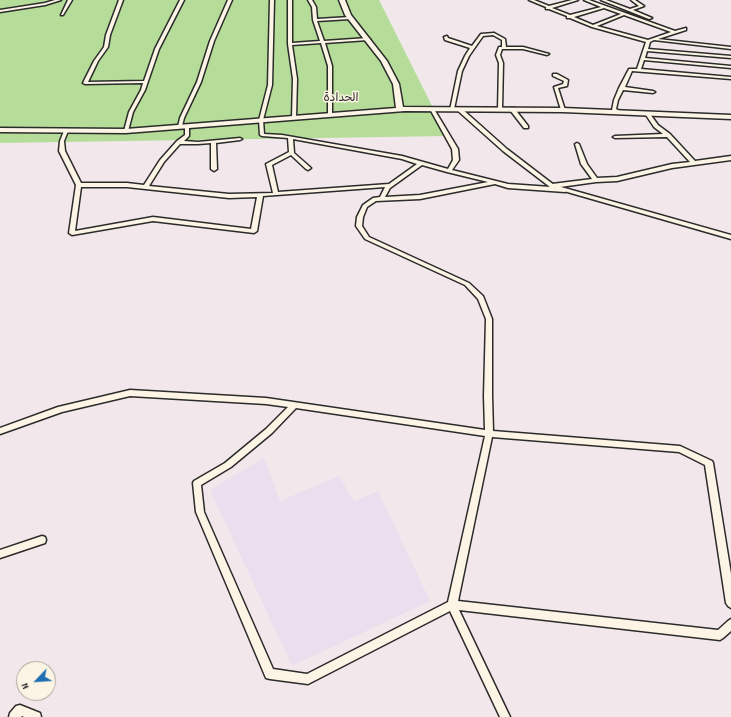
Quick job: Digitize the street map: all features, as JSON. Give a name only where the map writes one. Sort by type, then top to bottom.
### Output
[{"type":"main road","points":[[342,0],[350,18],[384,61],[394,79],[400,110]]},
{"type":"main road","points":[[0,130],[126,131],[330,115],[432,109],[563,110],[619,112],[648,115],[731,117]]},
{"type":"street","points":[[0,11],[45,4],[60,0]]},
{"type":"street","points":[[62,14],[70,0]]},
{"type":"street","points":[[122,0],[108,35],[106,47],[96,61],[86,83],[146,82]]},
{"type":"street","points":[[126,131],[131,112],[146,82],[157,49],[182,0]]},
{"type":"street","points":[[146,187],[153,173],[179,142],[187,136],[182,118],[199,82],[212,41],[230,0]]},
{"type":"street","points":[[272,0],[270,86],[261,120],[262,135],[282,136],[421,163],[493,183],[524,189],[565,190]]},
{"type":"street","points":[[290,0],[290,44],[295,79],[294,118]]},
{"type":"street","points":[[310,0],[314,7],[315,20],[330,66],[330,115]]},
{"type":"street","points":[[531,0],[568,17],[593,26],[648,41],[685,29]]},
{"type":"street","points":[[547,8],[576,0]]},
{"type":"street","points":[[586,0],[674,32]]},
{"type":"street","points":[[603,0],[679,31]]},
{"type":"street","points":[[593,26],[642,6],[633,0]]},
{"type":"street","points":[[568,17],[603,6]]},
{"type":"street","points":[[315,20],[350,18]]},
{"type":"street","points":[[504,48],[504,40],[494,34],[482,36],[467,56],[460,71],[456,109],[482,128],[505,150],[552,186],[731,237]]},
{"type":"street","points":[[446,37],[452,41],[473,48]]},
{"type":"street","points":[[290,44],[368,39]]},
{"type":"street","points":[[654,39],[731,48]]},
{"type":"street","points":[[639,70],[648,41]]},
{"type":"street","points":[[500,109],[501,63],[498,55],[500,48],[523,48],[547,54]]},
{"type":"street","points":[[646,50],[731,57]]},
{"type":"street","points":[[643,59],[731,67]]},
{"type":"street","points":[[619,112],[614,110],[621,88],[631,70],[731,78]]},
{"type":"street","points":[[555,75],[566,80],[565,85],[556,87],[563,110]]},
{"type":"street","points":[[621,88],[653,92]]},
{"type":"street","points":[[432,109],[455,149],[456,160],[449,170]]},
{"type":"street","points":[[512,109],[526,127]]},
{"type":"street","points":[[648,115],[656,126],[668,135],[694,163]]},
{"type":"street","points":[[66,131],[62,141],[62,151],[79,185],[72,233],[154,219],[254,231],[260,195]]},
{"type":"street","points":[[615,137],[668,135]]},
{"type":"street","points":[[290,138],[292,153],[308,168]]},
{"type":"street","points":[[179,142],[213,142],[240,139]]},
{"type":"street","points":[[213,142],[214,169]]},
{"type":"street","points":[[577,144],[584,164],[596,180]]},
{"type":"street","points":[[276,194],[269,164],[292,153]]},
{"type":"street","points":[[552,186],[616,179],[672,166],[731,158]]},
{"type":"street","points":[[382,198],[391,185],[421,163]]},
{"type":"street","points":[[493,183],[420,197],[375,199],[365,206],[360,217],[359,226],[367,238],[467,284],[481,298],[489,319],[489,434],[452,605],[505,717]]},
{"type":"street","points":[[79,185],[121,184],[217,195],[260,195],[391,185]]},
{"type":"street","points":[[0,431],[61,409],[130,393],[266,401],[489,434],[680,449],[709,463],[731,603]]},
{"type":"street","points":[[295,405],[269,431],[228,465],[197,483],[200,512],[270,674],[308,679],[452,605],[720,635],[731,624]]},
{"type":"street","points":[[0,554],[42,540]]},
{"type":"street","points":[[14,717],[20,710],[36,717]]},
{"type":"shaded area","points":[[264,458],[280,501],[339,476],[354,501],[378,491],[430,601],[292,666],[210,490]]},
{"type":"green space","points":[[0,0],[379,0],[447,136],[0,143]]},
{"type":"district","name":"الحدادة","points":[[341,99]]}]
